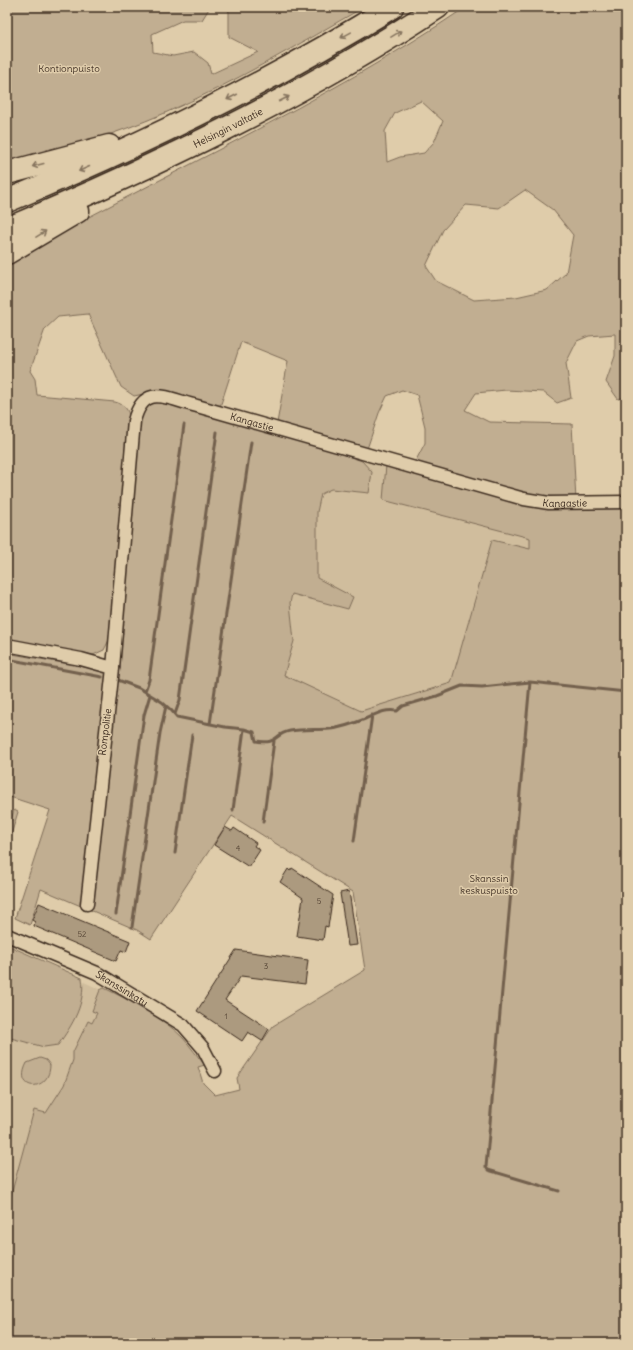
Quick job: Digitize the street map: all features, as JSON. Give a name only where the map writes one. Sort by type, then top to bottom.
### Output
[{"type":"highway","points":[[7,201],[83,169],[258,84],[392,7]]},
{"type":"highway","name":"Helsingin valtatie","points":[[7,229],[149,167],[292,95],[378,46],[438,7]]},
{"type":"highway","points":[[7,173],[157,134]]},
{"type":"highway","points":[[7,253],[149,167]]},
{"type":"street","name":"Kangastie","points":[[113,668],[134,421],[139,405],[150,396],[158,396],[197,406],[524,499],[549,503],[626,502]]},
{"type":"street","points":[[7,645],[81,659],[113,668]]},
{"type":"street","name":"Rompolitie","points":[[87,904],[113,668]]},
{"type":"street","name":"Skanssinkatu","points":[[7,935],[97,973],[183,1025],[204,1048],[215,1071]]},
{"type":"shaded area","points":[[362,461],[386,465],[383,500],[531,538],[530,582],[517,666],[428,690],[329,722],[270,698],[294,641],[290,603],[292,594],[353,597],[317,578],[317,512],[322,494],[331,489],[369,493],[372,472]]},
{"type":"shaded area","points":[[84,982],[106,992],[51,1114],[34,1110],[7,1210],[7,1030],[57,1043]]},
{"type":"green space","name":"Kontionpuisto","points":[[7,7],[210,7],[202,20],[183,20],[152,34],[153,52],[173,56],[194,52],[208,63],[211,74],[258,52],[229,37],[229,12],[227,7],[364,7],[241,76],[165,113],[107,136],[7,167]]},
{"type":"green space","points":[[466,7],[626,7],[626,397],[618,399],[606,382],[615,356],[615,334],[589,336],[577,341],[566,363],[571,398],[557,403],[543,392],[506,390],[476,393],[465,410],[489,422],[572,424],[576,501],[545,499],[414,464],[425,443],[425,427],[417,395],[402,390],[387,396],[379,413],[367,449],[277,423],[288,361],[241,342],[220,407],[153,392],[134,396],[121,387],[88,314],[58,317],[45,329],[30,371],[35,379],[37,395],[115,402],[126,408],[130,419],[111,636],[104,650],[93,655],[7,640],[7,261],[240,139],[355,76],[411,43]],"holes":[[[421,101],[443,121],[434,142],[424,153],[400,157],[387,162],[385,131],[395,113]],[[525,190],[553,210],[573,235],[566,273],[547,290],[516,297],[474,300],[436,281],[426,266],[443,230],[466,205],[499,208]]]},
{"type":"green space","points":[[52,170],[7,190],[7,177]]},
{"type":"green space","name":"Skanssin keskuspuisto","points":[[162,401],[296,438],[362,461],[372,472],[369,493],[331,489],[321,494],[317,512],[317,578],[353,597],[348,609],[292,594],[290,603],[294,641],[284,675],[361,711],[451,683],[492,540],[530,549],[530,538],[383,500],[386,465],[529,504],[626,506],[626,1343],[7,1343],[7,1210],[34,1110],[46,1113],[64,1085],[73,1060],[73,1052],[88,1021],[92,1023],[97,1013],[92,1011],[100,990],[104,988],[135,1004],[166,1023],[183,1038],[205,1065],[198,1067],[203,1083],[215,1095],[239,1089],[237,1078],[273,1026],[365,970],[353,892],[232,816],[151,939],[137,930],[41,889],[30,925],[15,918],[50,810],[7,796],[7,653],[96,669],[116,665],[139,423],[149,405]]},
{"type":"green space","points":[[14,810],[18,812],[7,848],[7,833]]},
{"type":"green space","points":[[7,945],[82,978],[83,987],[80,1005],[69,1029],[58,1045],[44,1047],[7,1037]]},
{"type":"green space","points":[[40,1058],[46,1060],[50,1065],[48,1074],[44,1081],[39,1084],[28,1084],[24,1079],[27,1063]]},
{"type":"building","points":[[225,827],[232,831],[234,828],[256,843],[254,846],[260,850],[249,867],[214,845]]},
{"type":"building","points":[[292,868],[333,895],[328,927],[325,926],[323,940],[297,936],[303,898],[280,882],[288,869],[290,871]]},
{"type":"building","points":[[349,891],[357,945],[348,946],[340,893]]},
{"type":"building","points":[[39,903],[130,941],[126,952],[121,950],[116,961],[34,926],[35,922],[32,920]]},
{"type":"building","points":[[236,950],[308,960],[305,984],[241,976],[225,1000],[269,1029],[262,1041],[248,1032],[242,1041],[197,1011]]},
{"type":"waterway","points":[[145,691],[149,680],[184,425]]},
{"type":"waterway","points":[[175,714],[180,700],[217,432]]},
{"type":"waterway","points":[[210,724],[251,442]]},
{"type":"waterway","points":[[7,659],[102,677]]},
{"type":"waterway","points":[[118,680],[139,688],[162,702],[177,717],[225,727],[244,729],[254,732],[256,741],[263,742],[269,742],[285,732],[330,729],[361,721],[380,712],[397,711],[403,706],[437,696],[462,686],[482,687],[530,682],[626,692]]},
{"type":"waterway","points":[[530,682],[486,1167],[488,1170],[559,1191]]},
{"type":"waterway","points":[[116,914],[144,715],[150,695]]},
{"type":"waterway","points":[[132,927],[160,733],[166,706]]},
{"type":"waterway","points":[[354,841],[372,715]]},
{"type":"waterway","points":[[233,810],[244,729]]},
{"type":"waterway","points":[[175,853],[192,735]]},
{"type":"waterway","points":[[263,822],[274,741]]}]
